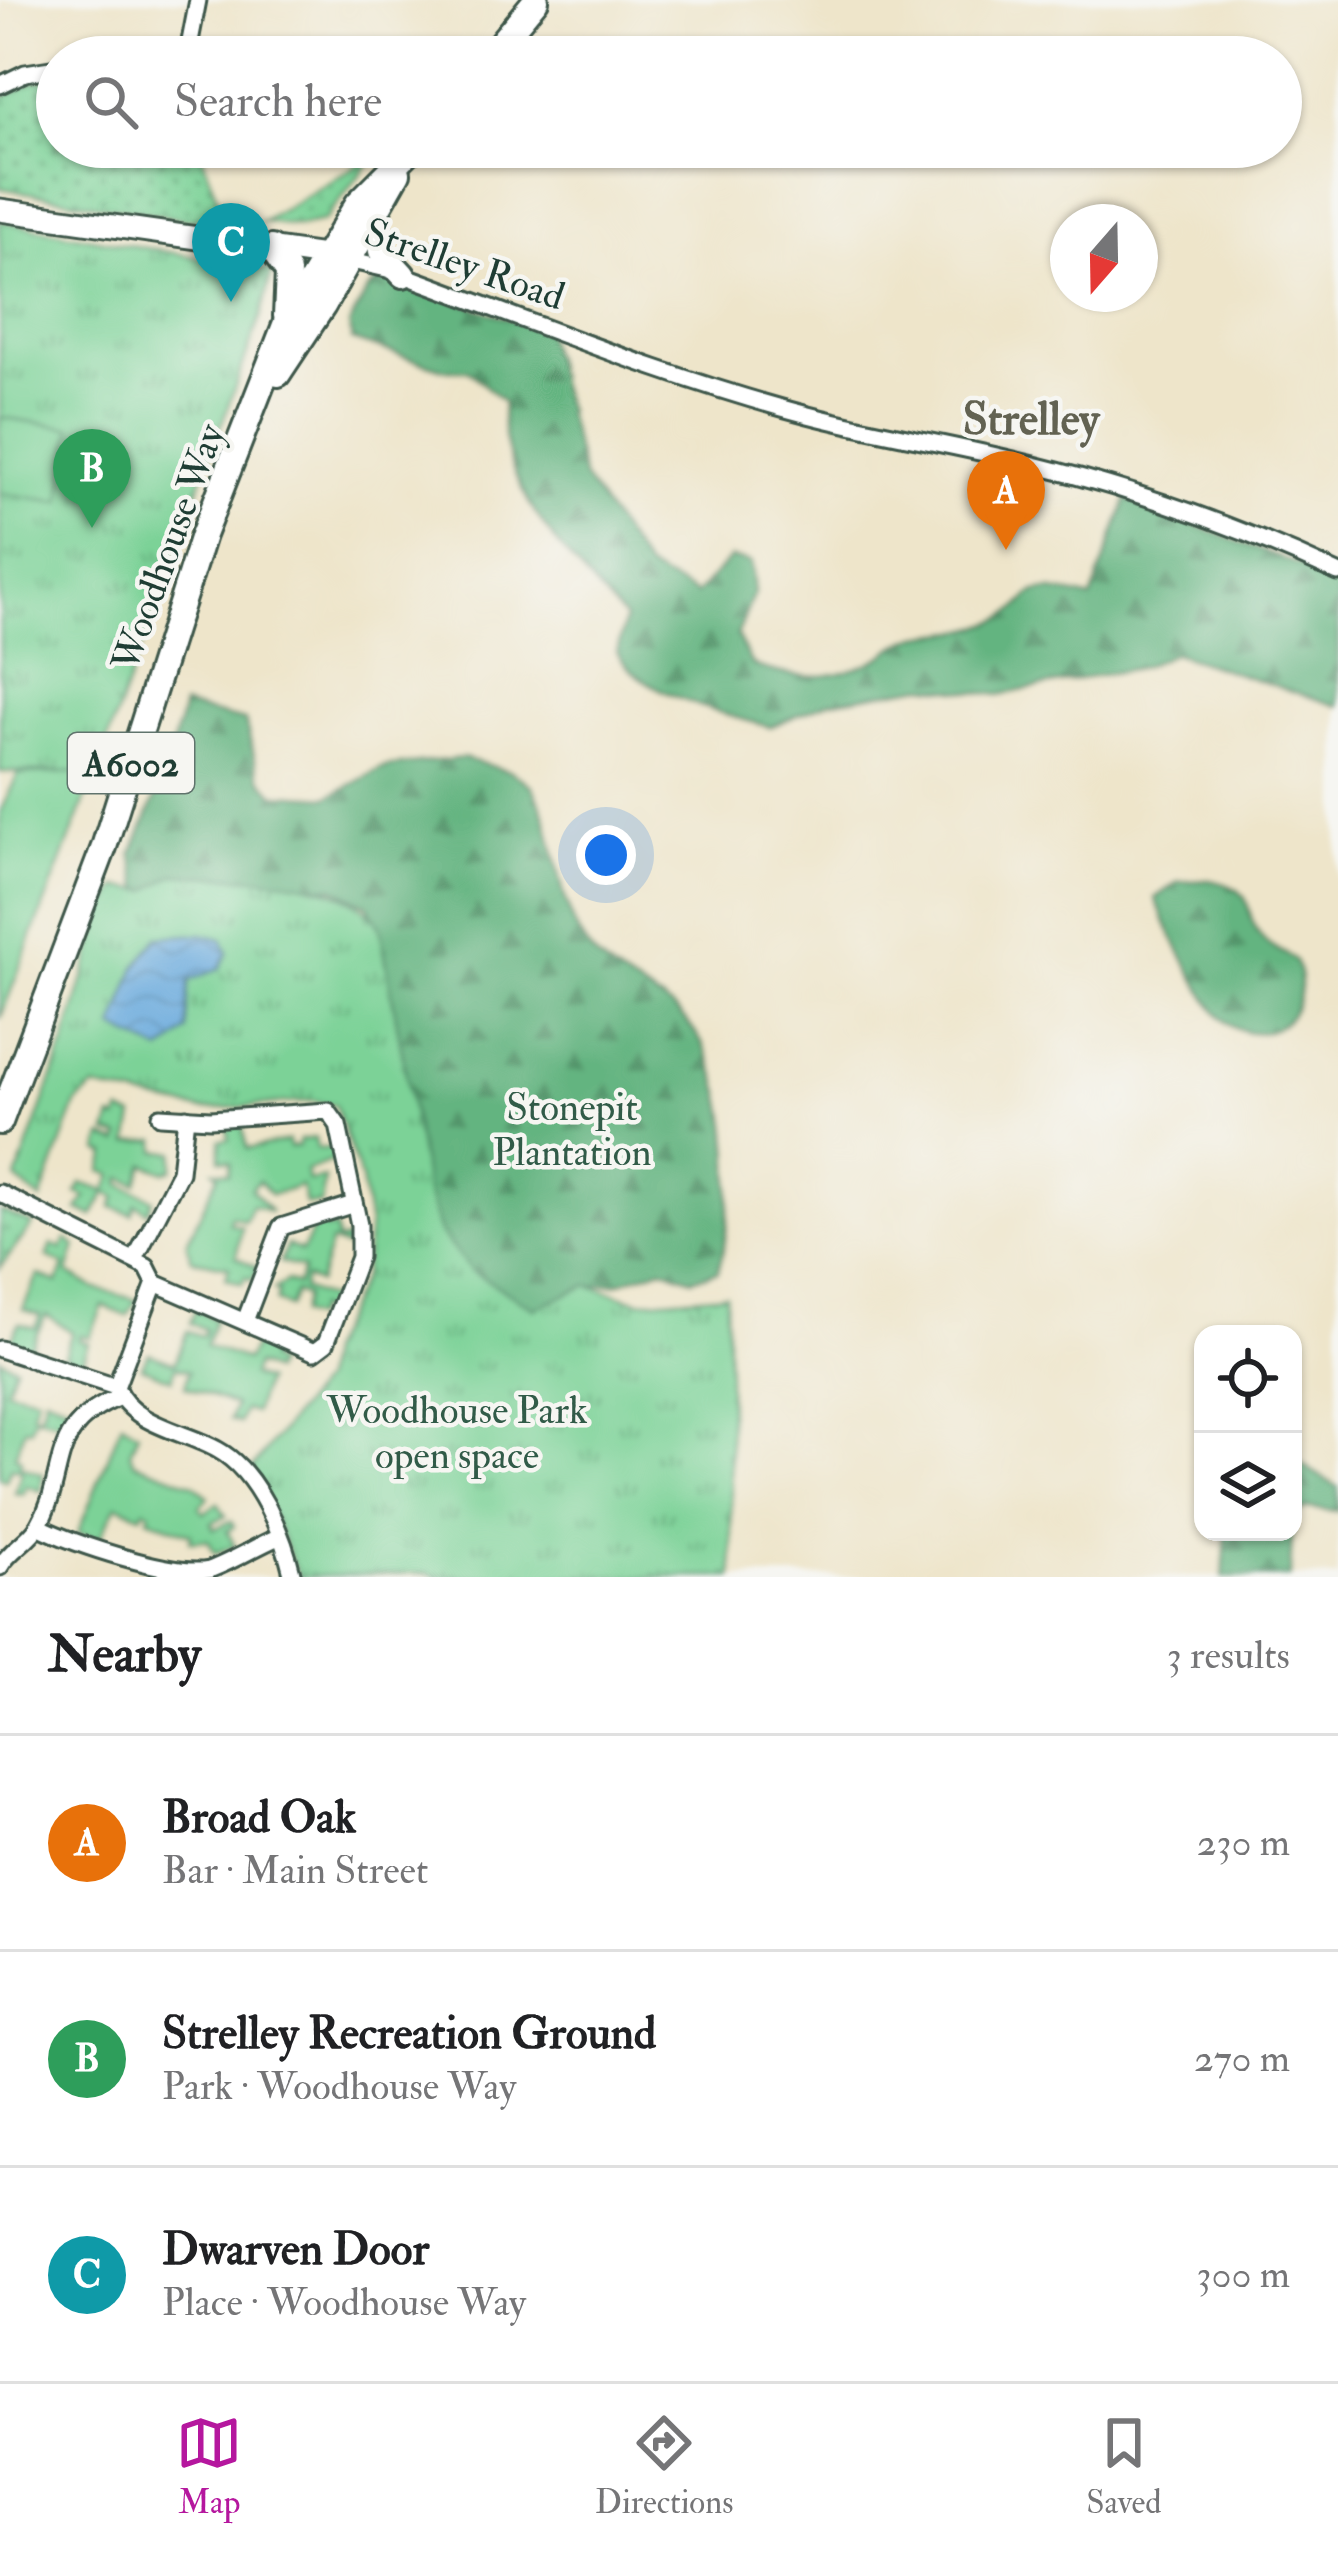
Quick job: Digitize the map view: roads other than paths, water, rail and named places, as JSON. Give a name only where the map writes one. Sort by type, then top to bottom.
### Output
[{"type":"main road","points":[[506,36],[536,0]]},
{"type":"main road","name":"A6002","points":[[336,258],[358,203],[394,168]]},
{"type":"main road","name":"A6002","points":[[336,258],[376,215],[402,168]]},
{"type":"main road","name":"Strelley Road","points":[[0,210],[336,258]]},
{"type":"main road","points":[[376,215],[381,251],[403,275]]},
{"type":"main road","name":"A6002","points":[[272,248],[287,272],[285,325]]},
{"type":"main road","name":"Woodhouse Way","points":[[0,1122],[104,848],[203,535],[285,325],[336,258]]},
{"type":"main road","name":"Woodhouse Way","points":[[258,403],[336,258]]},
{"type":"street","points":[[191,36],[198,0]]},
{"type":"street","points":[[0,85],[36,71]]},
{"type":"street","name":"Strelley Road","points":[[336,258],[403,275],[756,399],[1114,487],[1262,538],[1338,573]]},
{"type":"street","points":[[0,1193],[136,1257],[155,1283],[302,1348],[322,1350],[359,1257],[338,1125],[328,1112],[160,1116]]},
{"type":"street","points":[[136,1257],[180,1172],[186,1118]]},
{"type":"street","points":[[245,1321],[281,1227],[294,1218],[354,1204]]},
{"type":"street","points":[[0,1568],[38,1526],[56,1466],[80,1420],[118,1392],[155,1283]]},
{"type":"street","points":[[0,1348],[118,1392],[135,1412],[218,1450],[238,1465],[278,1537],[293,1577]]},
{"type":"street","points":[[38,1526],[76,1545],[132,1560],[165,1575],[207,1571],[278,1537]]},
{"type":"street","points":[[126,1577],[132,1560]]},
{"type":"water","points":[[202,934],[222,939],[228,952],[220,968],[189,981],[187,1031],[162,1052],[114,1028],[136,967],[158,937]]},
{"type":"place","name":"Dwarven Door","points":[[231,302]]},
{"type":"place","name":"Strelley Recreation Ground","points":[[92,528]]},
{"type":"place","name":"Broad Oak","points":[[1006,550]]},
{"type":"district","name":"Strelley","points":[[1031,418]]},
{"type":"park label","name":"Stonepit Plantation","points":[[572,1128]]},
{"type":"park label","name":"Woodhouse Park open space","points":[[457,1432]]}]
